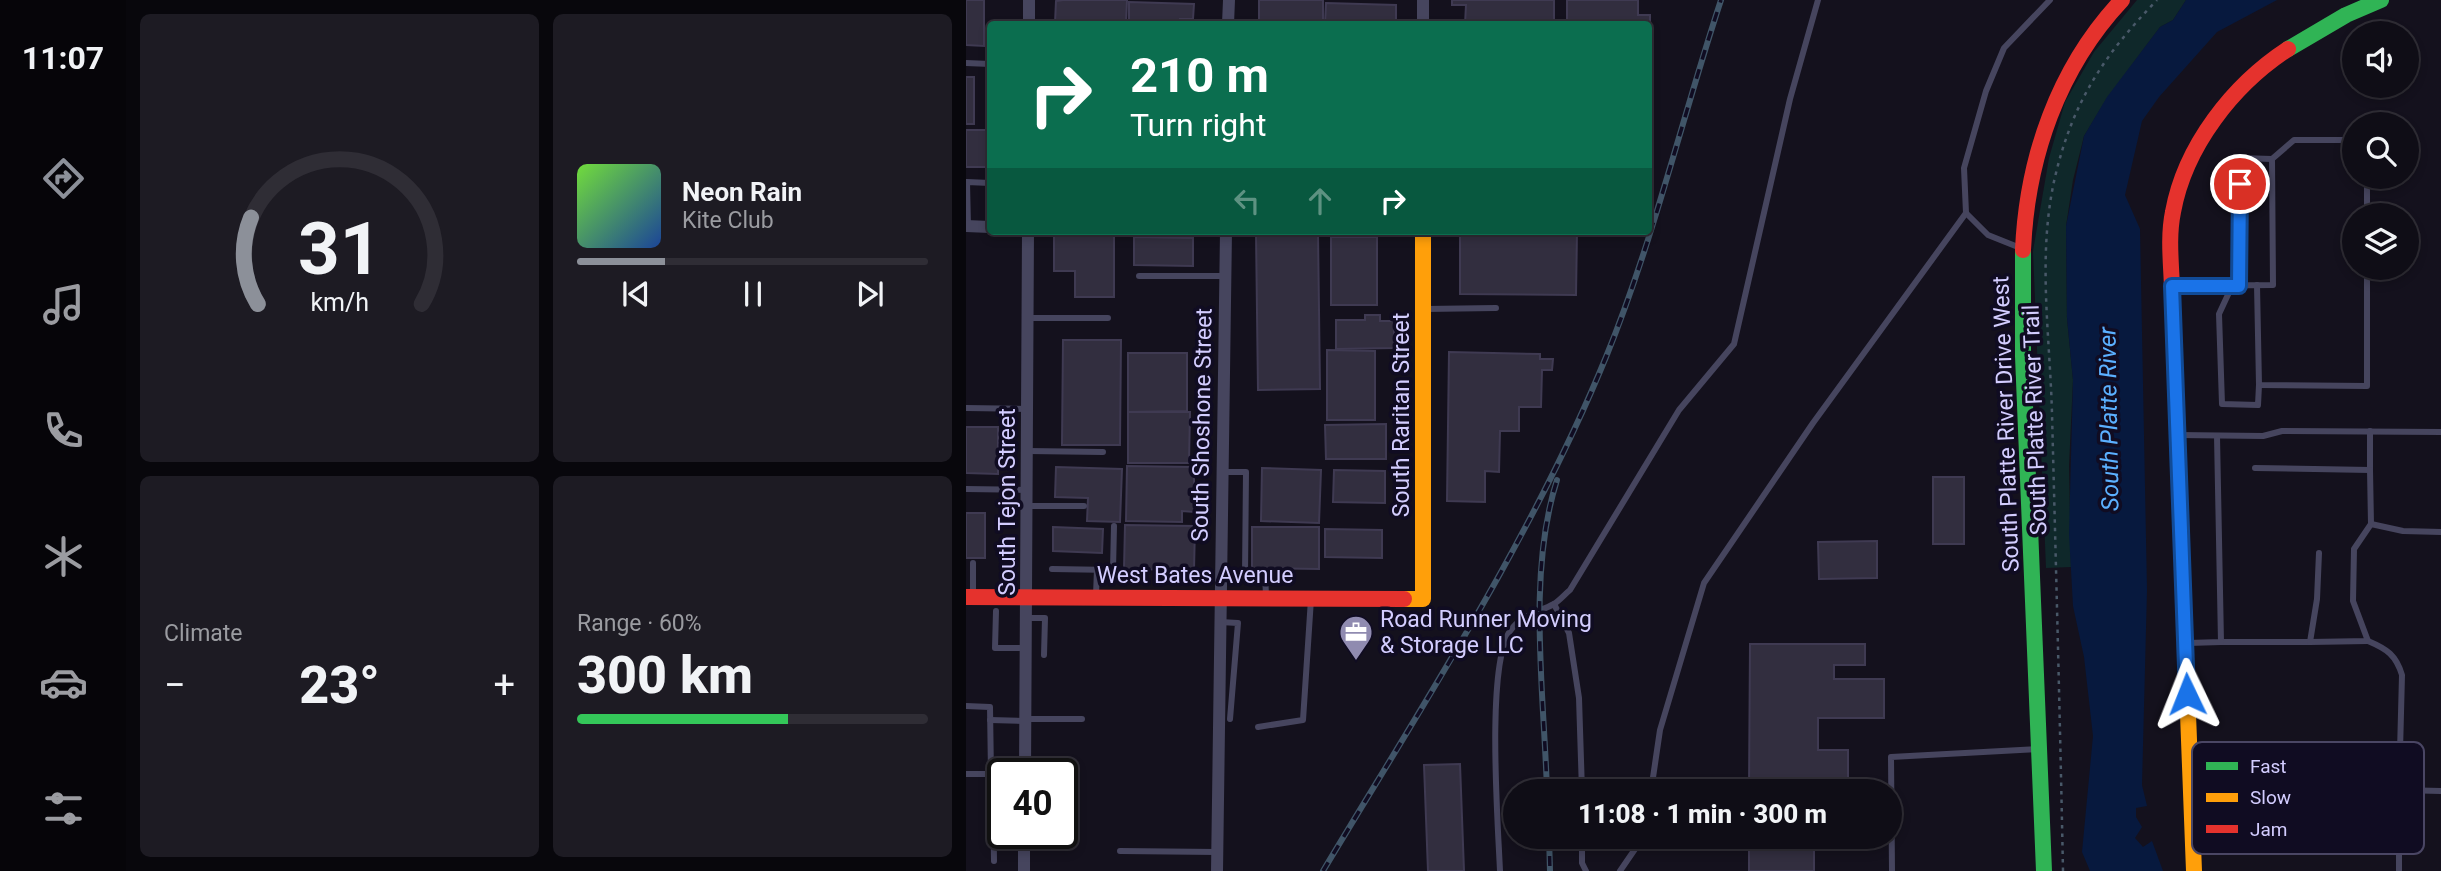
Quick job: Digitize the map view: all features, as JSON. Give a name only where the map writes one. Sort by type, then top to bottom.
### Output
[{"type":"street","points":[[1029,0],[1029,21]]},
{"type":"street","points":[[1228,21],[1229,0]]},
{"type":"street","points":[[1423,0],[1423,21]]},
{"type":"street","name":"South Platte River Drive West","points":[[2044,871],[2026,403],[2024,250],[2032,179],[2053,106],[2092,36],[2122,0]]},
{"type":"street","points":[[2192,820],[2172,286],[2173,207],[2192,156],[2213,116],[2253,74],[2325,24],[2381,0]]},
{"type":"street","points":[[967,226],[987,227]]},
{"type":"street","name":"South Tejon Street","points":[[1025,758],[1029,597],[1028,235]]},
{"type":"street","name":"South Shoshone Street","points":[[1217,871],[1226,235]]},
{"type":"street","name":"South Raritan Street","points":[[1423,235],[1423,598]]},
{"type":"street","name":"West Bates Avenue","points":[[970,597],[1423,598]]},
{"type":"street","points":[[1024,849],[1024,871]]},
{"type":"lane","points":[[1500,871],[1496,701],[1500,656],[1508,634],[1521,617],[1554,604],[1570,590],[1679,410],[1734,344],[1790,99],[1818,0]]},
{"type":"lane","points":[[1653,779],[1660,730],[1704,583],[1812,423],[1966,213],[1964,168],[1986,91],[2004,48],[2050,0]]},
{"type":"lane","points":[[966,63],[987,64]]},
{"type":"lane","points":[[2257,285],[2258,405],[2222,404],[2219,314],[2236,286],[2240,158],[2272,159],[2294,140],[2342,140]]},
{"type":"lane","points":[[2172,286],[2273,285],[2272,159]]},
{"type":"lane","points":[[967,226],[967,182],[987,183]]},
{"type":"lane","points":[[1966,213],[1988,235],[2024,250]]},
{"type":"lane","points":[[1139,276],[1225,276]]},
{"type":"lane","points":[[2259,385],[2367,386],[2367,280]]},
{"type":"lane","points":[[1423,309],[1496,308]]},
{"type":"lane","points":[[1028,317],[1108,318]]},
{"type":"lane","points":[[966,408],[1028,409]]},
{"type":"lane","points":[[2177,435],[2263,436],[2282,431],[2441,432]]},
{"type":"lane","points":[[2368,641],[2353,601],[2354,549],[2371,524],[2370,432]]},
{"type":"lane","points":[[2217,436],[2221,642]]},
{"type":"lane","points":[[1028,451],[1103,452]]},
{"type":"lane","points":[[2255,468],[2370,470]]},
{"type":"lane","points":[[1222,472],[1246,472],[1245,575],[1265,575],[1266,598]]},
{"type":"lane","points":[[966,489],[1028,489]]},
{"type":"lane","points":[[1028,506],[1084,506]]},
{"type":"lane","points":[[2371,524],[2403,531],[2441,532]]},
{"type":"lane","points":[[1052,569],[1113,570],[1114,526]]},
{"type":"lane","points":[[2310,642],[2317,599],[2319,553]]},
{"type":"lane","points":[[970,597],[973,563]]},
{"type":"lane","points":[[1096,597],[1097,569]]},
{"type":"lane","points":[[1258,727],[1303,720],[1311,598]]},
{"type":"lane","points":[[1554,604],[1569,633],[1579,698],[1582,779]]},
{"type":"lane","points":[[996,611],[995,648],[1028,648]]},
{"type":"lane","points":[[1028,618],[1045,618],[1044,655]]},
{"type":"lane","points":[[1220,622],[1238,623],[1230,719]]},
{"type":"lane","points":[[2185,643],[2368,641],[2389,650],[2398,660],[2402,675],[2400,742]]},
{"type":"lane","points":[[966,706],[990,707],[991,758]]},
{"type":"lane","points":[[990,720],[1082,719]]},
{"type":"lane","points":[[1892,871],[1891,757],[2040,749]]},
{"type":"lane","points":[[966,774],[987,774]]},
{"type":"lane","points":[[994,849],[994,861]]},
{"type":"lane","points":[[1582,849],[1582,863],[1587,871]]},
{"type":"lane","points":[[1620,871],[1635,849]]},
{"type":"lane","points":[[1120,851],[1217,852]]},
{"type":"path","name":"South Platte River Trail","points":[[2063,871],[2051,358],[2044,250],[2055,177],[2076,110],[2116,43],[2157,0]]},
{"type":"green space","points":[[2137,0],[2186,0],[2173,20],[2160,27],[2107,98],[2084,136],[2073,180],[2066,226],[2067,318],[2073,380],[2069,466],[2071,567],[2046,568],[2033,251],[2049,158],[2065,102],[2094,52]]},
{"type":"water","name":"South Platte River","points":[[2186,0],[2277,0],[2217,32],[2159,97],[2142,121],[2125,195],[2140,229],[2147,590],[2142,785],[2147,806],[2136,808],[2136,817],[2142,827],[2135,838],[2143,847],[2152,841],[2163,871],[2090,871],[2082,852],[2093,736],[2084,657],[2073,606],[2069,534],[2073,380],[2067,318],[2066,226],[2084,136],[2107,97],[2160,27],[2173,20]]},
{"type":"building","points":[[966,0],[984,0],[984,46],[966,45]]},
{"type":"building","points":[[1127,0],[1126,21],[1055,21],[1056,1]]},
{"type":"building","points":[[1259,0],[1323,0],[1323,21],[1259,21]]},
{"type":"building","points":[[1452,0],[1554,0],[1554,21],[1465,21],[1466,5],[1452,5]]},
{"type":"building","points":[[1567,0],[1638,0],[1638,15],[1650,15],[1650,21],[1567,21]]},
{"type":"building","points":[[1129,2],[1194,4],[1193,19],[1129,21]]},
{"type":"building","points":[[1326,3],[1396,5],[1396,21],[1325,21]]},
{"type":"building","points":[[966,77],[974,77],[974,124],[966,124]]},
{"type":"building","points":[[966,130],[987,130],[987,167],[966,167]]},
{"type":"building","points":[[1054,235],[1114,235],[1114,297],[1075,297],[1075,271],[1054,271]]},
{"type":"building","points":[[1256,235],[1318,235],[1320,389],[1258,390]]},
{"type":"building","points":[[1460,235],[1577,235],[1576,295],[1460,294]]},
{"type":"building","points":[[1134,237],[1193,238],[1193,266],[1134,265]]},
{"type":"building","points":[[1331,237],[1377,237],[1377,305],[1331,305]]},
{"type":"building","points":[[1365,315],[1380,315],[1380,321],[1394,321],[1394,348],[1336,349],[1336,320],[1365,320]]},
{"type":"building","points":[[1063,340],[1121,340],[1120,445],[1062,445]]},
{"type":"building","points":[[1327,350],[1375,351],[1375,420],[1327,420]]},
{"type":"building","points":[[1449,352],[1540,354],[1540,359],[1553,359],[1552,370],[1542,370],[1541,407],[1519,407],[1519,431],[1500,431],[1499,472],[1485,471],[1485,502],[1447,501]]},
{"type":"building","points":[[1128,353],[1187,353],[1187,411],[1128,412]]},
{"type":"building","points":[[1128,412],[1190,412],[1189,463],[1128,463]]},
{"type":"building","points":[[1386,424],[1386,459],[1326,459],[1325,425]]},
{"type":"building","points":[[966,427],[998,427],[998,474],[966,473]]},
{"type":"building","points":[[1127,466],[1194,467],[1194,512],[1182,511],[1182,522],[1126,521]]},
{"type":"building","points":[[1056,467],[1122,469],[1120,522],[1087,521],[1088,498],[1055,497]]},
{"type":"building","points":[[1262,468],[1321,470],[1319,523],[1261,521]]},
{"type":"building","points":[[1334,470],[1385,471],[1385,503],[1333,502]]},
{"type":"building","points":[[1933,477],[1964,477],[1964,544],[1933,544]]},
{"type":"building","points":[[966,513],[985,513],[985,558],[966,558]]},
{"type":"building","points":[[1125,525],[1195,526],[1194,570],[1124,569]]},
{"type":"building","points":[[1053,527],[1103,529],[1102,553],[1053,551]]},
{"type":"building","points":[[1252,527],[1319,527],[1319,569],[1252,568]]},
{"type":"building","points":[[1325,529],[1382,530],[1382,558],[1325,557]]},
{"type":"building","points":[[1877,541],[1877,578],[1819,579],[1818,542]]},
{"type":"building","points":[[1750,644],[1865,644],[1865,665],[1834,665],[1834,679],[1884,679],[1884,718],[1818,718],[1818,750],[1848,750],[1848,779],[1749,779]]},
{"type":"building","points":[[1460,764],[1464,871],[1428,871],[1424,765]]},
{"type":"building","points":[[1749,849],[1814,849],[1814,871],[1749,871]]},
{"type":"railway","points":[[1652,228],[1721,0]]},
{"type":"railway","points":[[1323,871],[1437,683],[1545,490],[1606,357],[1650,235]]},
{"type":"railway","points":[[1546,779],[1540,594],[1542,554],[1557,480]]},
{"type":"railway","points":[[1549,849],[1550,871]]},
{"type":"traffic: fast","points":[[2288,49],[2346,15],[2381,0]]},
{"type":"traffic: fast","points":[[2023,250],[2023,356],[2044,871]]},
{"type":"traffic: slow","points":[[1404,599],[1423,599],[1423,235]]},
{"type":"traffic: slow","points":[[2176,399],[2192,819]]},
{"type":"traffic: slow","points":[[2193,854],[2194,871]]},
{"type":"traffic: jam","points":[[2023,250],[2031,182],[2050,116],[2080,55],[2122,0]]},
{"type":"traffic: jam","points":[[2176,399],[2170,240],[2171,221],[2179,188],[2188,164],[2214,119],[2249,80],[2288,49]]},
{"type":"traffic: jam","points":[[966,597],[1404,599]]},
{"type":"place","name":"Road Runner Moving & Storage LLC","points":[[1356,662]]},
{"type":"route","points":[[2187,694],[2172,286],[2239,286],[2240,184]]}]
